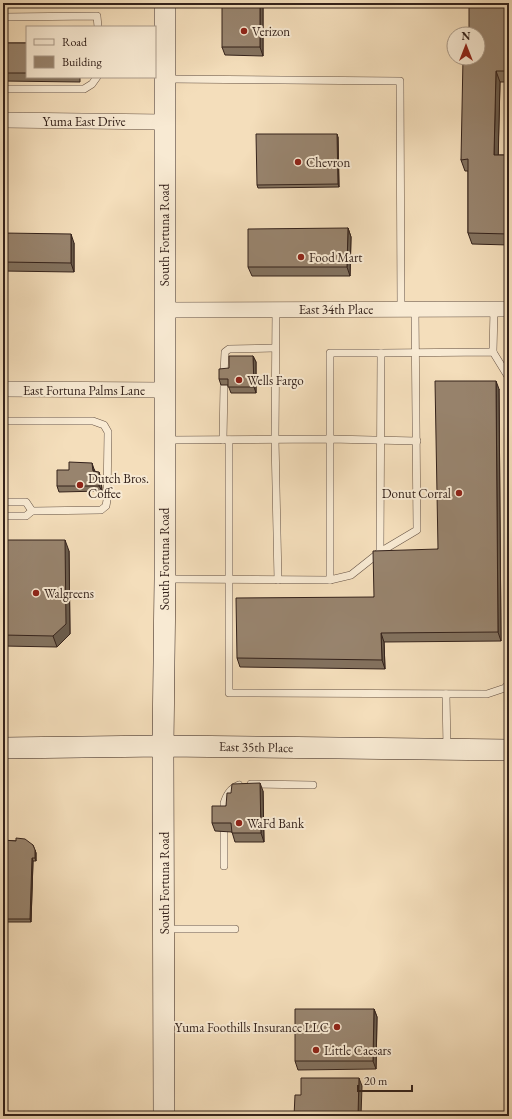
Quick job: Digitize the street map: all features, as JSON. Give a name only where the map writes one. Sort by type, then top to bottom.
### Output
[{"type":"main road","name":"South Fortuna Road","points":[[164,1116],[164,122],[168,6]]},
{"type":"main road","name":"East 35th Place","points":[[3,748],[163,746],[509,750]]},
{"type":"street","name":"Yuma East Drive","points":[[3,120],[164,122]]},
{"type":"street","name":"East 34th Place","points":[[164,310],[509,309]]},
{"type":"street","name":"East Fortuna Palms Lane","points":[[3,389],[164,390]]},
{"type":"lane","points":[[3,17],[97,16],[98,26]]},
{"type":"lane","points":[[3,89],[84,89],[92,84],[96,78]]},
{"type":"lane","points":[[164,579],[330,580],[351,575],[380,552],[417,530],[416,354],[408,309],[400,81],[165,78]]},
{"type":"lane","points":[[276,309],[275,439],[278,580]]},
{"type":"lane","points":[[494,309],[493,352],[509,378]]},
{"type":"lane","points":[[224,374],[225,352],[229,349],[275,348]]},
{"type":"lane","points":[[330,580],[330,353],[416,354],[493,352]]},
{"type":"lane","points":[[380,552],[381,353]]},
{"type":"lane","points":[[224,385],[229,579],[229,693],[487,694],[505,688],[509,683]]},
{"type":"lane","points":[[3,421],[94,421],[104,425],[108,432],[106,506],[100,510],[94,511],[32,511],[26,516],[3,516]]},
{"type":"lane","points":[[164,440],[330,439],[417,441]]},
{"type":"lane","points":[[3,502],[26,502],[32,511]]},
{"type":"lane","points":[[446,694],[447,750]]},
{"type":"lane","points":[[224,866],[224,803],[227,795],[232,789],[245,784],[313,785]]},
{"type":"lane","points":[[164,929],[234,929]]},
{"type":"building","name":"Verizon","points":[[222,3],[260,3],[260,47],[222,47]]},
{"type":"building","points":[[469,3],[508,3],[508,71],[496,71],[494,155],[509,155],[509,234],[468,233],[468,159],[461,160],[463,66],[486,66],[486,26],[469,26]]},
{"type":"building","points":[[3,43],[26,43],[26,73],[3,73]]},
{"type":"building","name":"Chevron","points":[[256,134],[337,134],[338,184],[257,185]]},
{"type":"building","name":"Food Mart","points":[[348,228],[347,267],[248,267],[248,229]]},
{"type":"building","points":[[3,233],[71,234],[71,263],[3,262]]},
{"type":"building","name":"Wells Fargo","points":[[229,356],[253,356],[254,387],[228,387],[228,379],[219,379],[219,369],[229,368]]},
{"type":"building","points":[[435,381],[496,381],[498,632],[381,633],[382,660],[237,658],[236,598],[374,597],[373,551],[438,549]]},
{"type":"building","name":"Dutch Bros. Coffee","points":[[69,462],[92,463],[93,471],[99,472],[99,486],[57,486],[57,470],[69,470]]},
{"type":"building","name":"Walgreens","points":[[3,540],[65,540],[66,624],[53,636],[3,635]]},
{"type":"building","name":"WaFd Bank","points":[[260,783],[261,833],[232,833],[231,823],[212,823],[212,806],[226,806],[227,793],[231,793],[232,784]]},
{"type":"building","points":[[16,838],[25,839],[33,845],[35,850],[35,858],[32,858],[30,919],[3,919],[3,840],[16,841]]},
{"type":"building","points":[[295,1009],[374,1009],[373,1061],[295,1061]]},
{"type":"building","points":[[301,1078],[359,1078],[358,1116],[294,1116],[295,1095],[301,1095]]},
{"type":"place","name":"Verizon","points":[[244,31]]},
{"type":"place","name":"Chevron","points":[[298,162]]},
{"type":"place","name":"Food Mart","points":[[301,257]]},
{"type":"place","name":"Wells Fargo","points":[[239,380]]},
{"type":"place","name":"Dutch Bros. Coffee","points":[[80,485]]},
{"type":"place","name":"Donut Corral","points":[[459,493]]},
{"type":"place","name":"Walgreens","points":[[36,593]]},
{"type":"place","name":"WaFd Bank","points":[[239,823]]},
{"type":"place","name":"Yuma Foothills Insurance LLC","points":[[337,1027]]},
{"type":"place","name":"Little Caesars","points":[[316,1050]]}]
